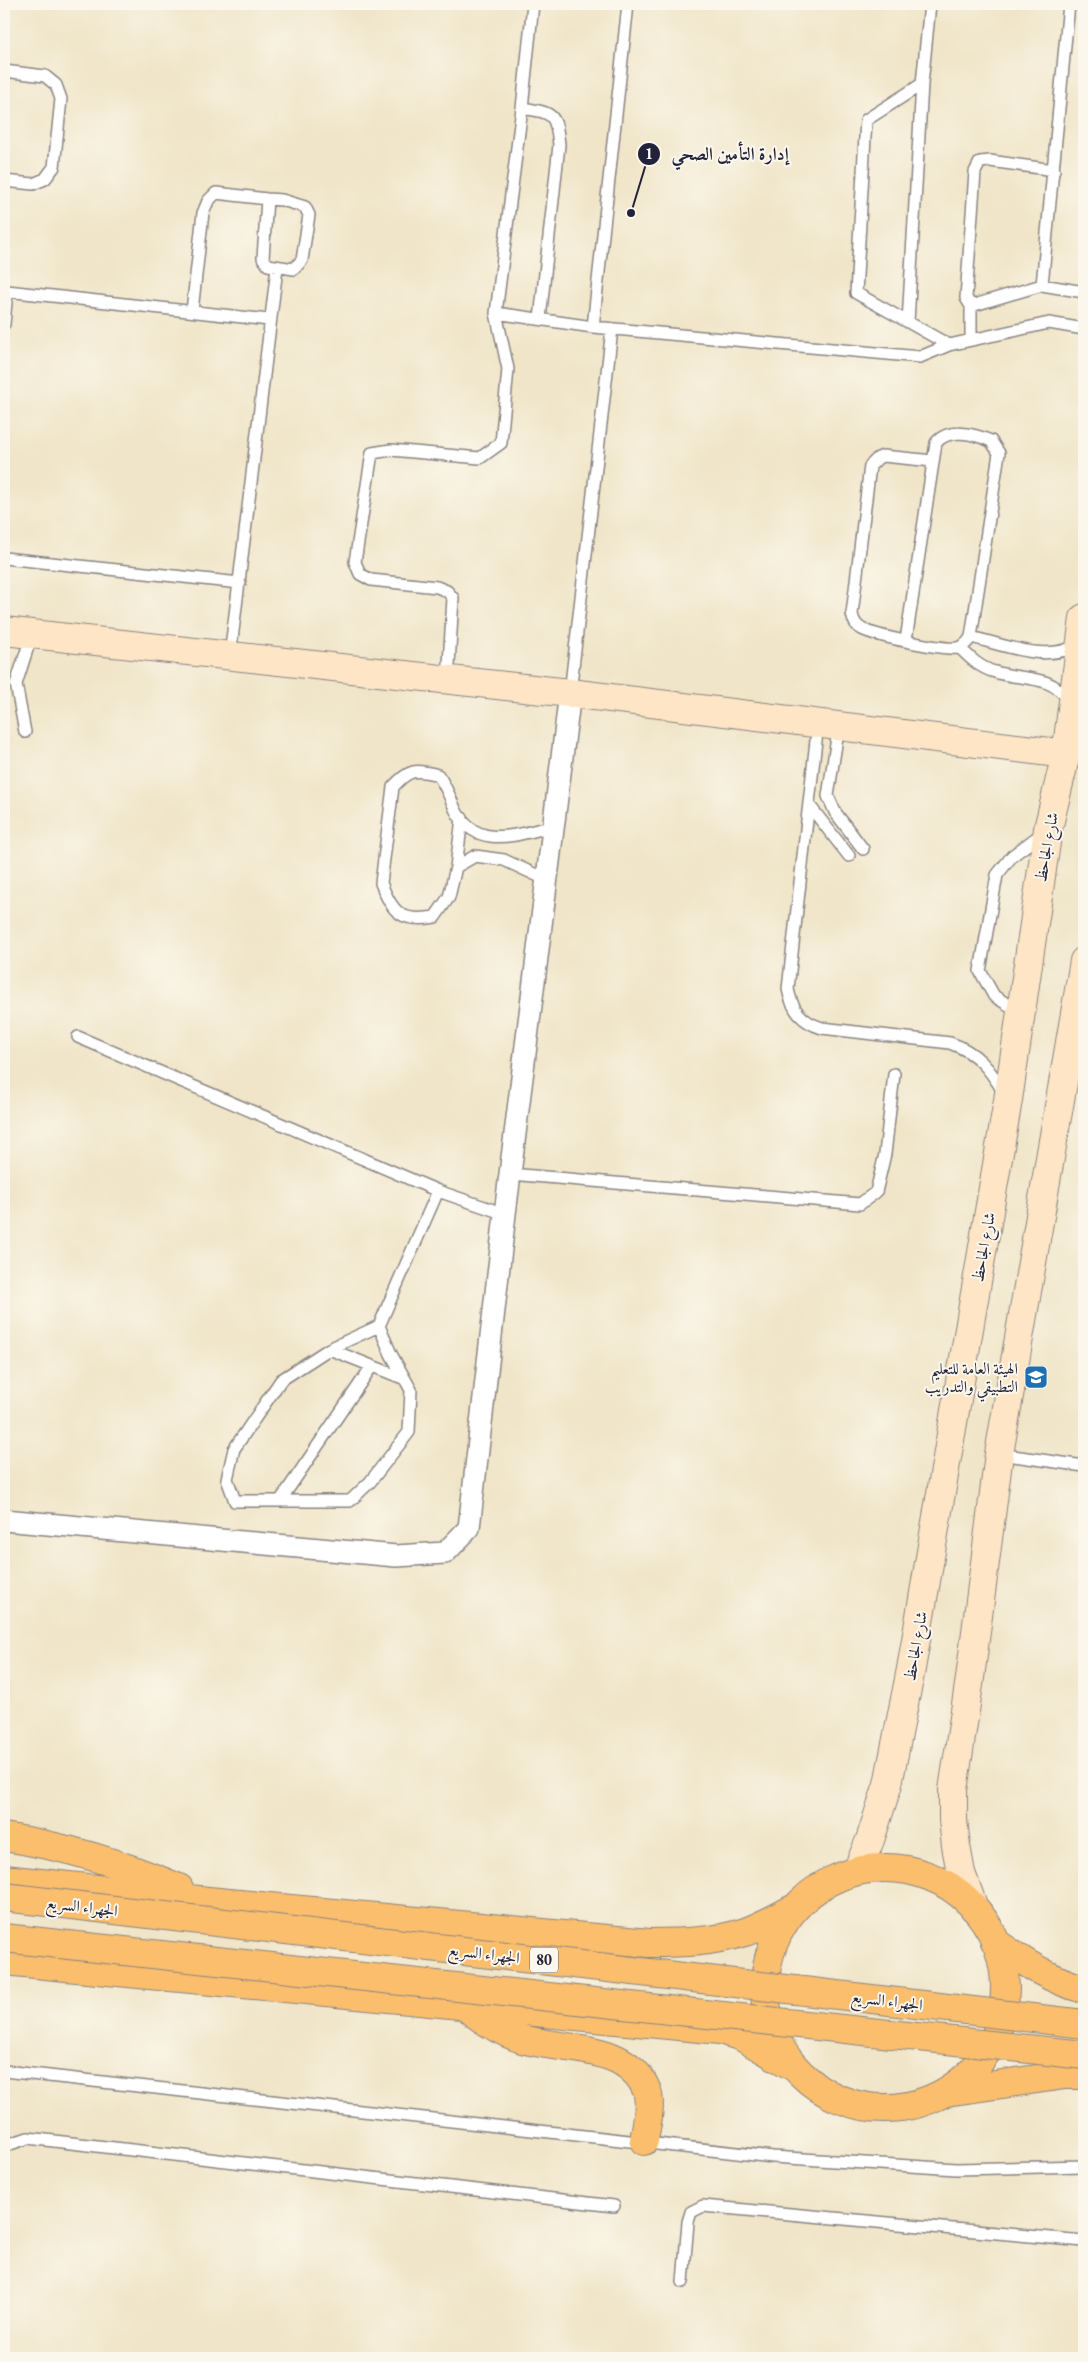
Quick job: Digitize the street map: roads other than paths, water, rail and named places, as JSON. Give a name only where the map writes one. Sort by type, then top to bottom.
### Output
[{"type":"main road","points":[[4,1837],[66,1850],[114,1863],[208,1901]]},
{"type":"main road","points":[[794,2067],[774,2034],[765,1997],[768,1959],[774,1941],[795,1908],[823,1885],[857,1871],[893,1869],[929,1877],[960,1896],[974,1908],[995,1942],[1001,1960],[1004,1999],[995,2036],[975,2068],[945,2092]]},
{"type":"main road","name":"الجهراء السريع","points":[[4,1879],[208,1901],[649,1943],[693,1943],[721,1939],[747,1931],[795,1908]]},
{"type":"main road","name":"الجهراء السريع","points":[[4,1897],[1084,2024]]},
{"type":"main road","name":"الجهراء السريع","points":[[4,1938],[1084,2055]]},
{"type":"main road","points":[[995,1942],[1021,1961],[1084,1989]]},
{"type":"main road","points":[[4,1961],[720,2030],[742,2037],[794,2067],[822,2090],[856,2105],[892,2108],[911,2106],[945,2092],[1065,2075],[1084,2075]]},
{"type":"main road","points":[[465,2006],[478,2017],[507,2033],[539,2043],[598,2051],[627,2066],[640,2077],[647,2093],[649,2108],[644,2141]]},
{"type":"street","name":"شارع الجاحظ","points":[[857,1871],[870,1840],[888,1784],[911,1669],[1008,1100],[1048,829],[1066,754],[1083,630]]},
{"type":"street","points":[[4,631],[570,694],[1066,754]]},
{"type":"street","points":[[4,1520],[396,1556],[446,1553],[469,1528],[505,1214],[570,694]]},
{"type":"street","points":[[974,1908],[961,1873],[956,1846],[953,1820],[953,1790],[972,1668],[1000,1454],[1084,961]]},
{"type":"lane","points":[[448,681],[453,598],[447,591],[437,587],[371,580],[360,574],[355,562],[372,453],[391,450],[480,458],[501,443],[508,368],[496,313],[533,4]]},
{"type":"lane","points":[[594,327],[628,4]]},
{"type":"lane","points":[[908,322],[922,84],[930,4]]},
{"type":"lane","points":[[1042,285],[1069,4]]},
{"type":"lane","points":[[4,71],[45,76],[56,85],[62,99],[54,167],[46,180],[33,184],[4,180]]},
{"type":"lane","points":[[922,84],[866,120],[856,293],[949,345]]},
{"type":"lane","points":[[522,108],[546,112],[557,123],[559,144],[540,319]]},
{"type":"lane","points":[[971,340],[970,306],[966,298],[966,288],[975,172],[980,162],[990,161],[1054,170]]},
{"type":"lane","points":[[192,311],[203,213],[208,201],[216,193],[267,199],[306,207],[309,214],[302,260],[294,269],[277,268],[268,265],[263,258],[267,199]]},
{"type":"lane","points":[[230,657],[269,320],[277,268]]},
{"type":"lane","points":[[970,306],[1042,285],[1084,292]]},
{"type":"lane","points":[[4,324],[8,291],[269,320]]},
{"type":"lane","points":[[496,313],[612,329],[920,357],[949,345],[1049,323],[1084,329]]},
{"type":"lane","points":[[570,694],[612,329]]},
{"type":"lane","points":[[906,640],[936,442],[949,433],[986,439],[995,444],[999,453],[972,636],[960,648]]},
{"type":"lane","points":[[933,461],[883,456],[874,461],[868,471],[852,614],[856,623],[863,630],[906,640],[960,648],[974,662],[993,672],[1037,679],[1060,688],[1073,704]]},
{"type":"lane","points":[[4,558],[240,583]]},
{"type":"lane","points":[[972,636],[1042,653],[1067,651],[1083,630]]},
{"type":"lane","points":[[25,732],[16,684],[32,634]]},
{"type":"lane","points":[[828,724],[809,806],[788,989],[795,1010],[812,1025],[822,1028],[950,1043],[962,1047],[984,1062],[1008,1100]]},
{"type":"lane","points":[[828,724],[828,796],[834,812],[863,849]]},
{"type":"lane","points":[[462,818],[456,867],[449,897],[435,917],[416,921],[396,914],[380,883],[393,787],[403,776],[418,770],[438,775],[448,789],[456,810],[462,818],[468,828],[491,837],[506,837],[554,826]]},
{"type":"lane","points":[[809,806],[850,856]]},
{"type":"lane","points":[[1021,1014],[994,996],[980,971],[997,875],[1012,856],[1048,829]]},
{"type":"lane","points":[[456,867],[475,856],[504,860],[547,880]]},
{"type":"lane","points":[[78,1036],[438,1191],[505,1214]]},
{"type":"lane","points":[[510,1174],[860,1204],[876,1192],[886,1154],[894,1074]]},
{"type":"lane","points":[[379,1326],[411,1390],[409,1432],[370,1482],[350,1501],[235,1501],[227,1479],[234,1449],[282,1380],[329,1349],[379,1326],[438,1191]]},
{"type":"lane","points":[[329,1349],[405,1379]]},
{"type":"lane","points":[[280,1501],[372,1366]]},
{"type":"lane","points":[[1000,1454],[1084,1466]]},
{"type":"lane","points":[[4,2071],[644,2141],[773,2157],[956,2170],[1084,2166]]},
{"type":"lane","points":[[4,2146],[28,2138],[614,2206]]},
{"type":"lane","points":[[684,2282],[688,2222],[691,2212],[703,2206],[1084,2241]]},
{"type":"place","name":"إدارة التأمين الصحي","points":[[631,213]]},
{"type":"place","name":"الهيئة العامة للتعليم التطبيقي والتدريب","points":[[1036,1377]]}]
